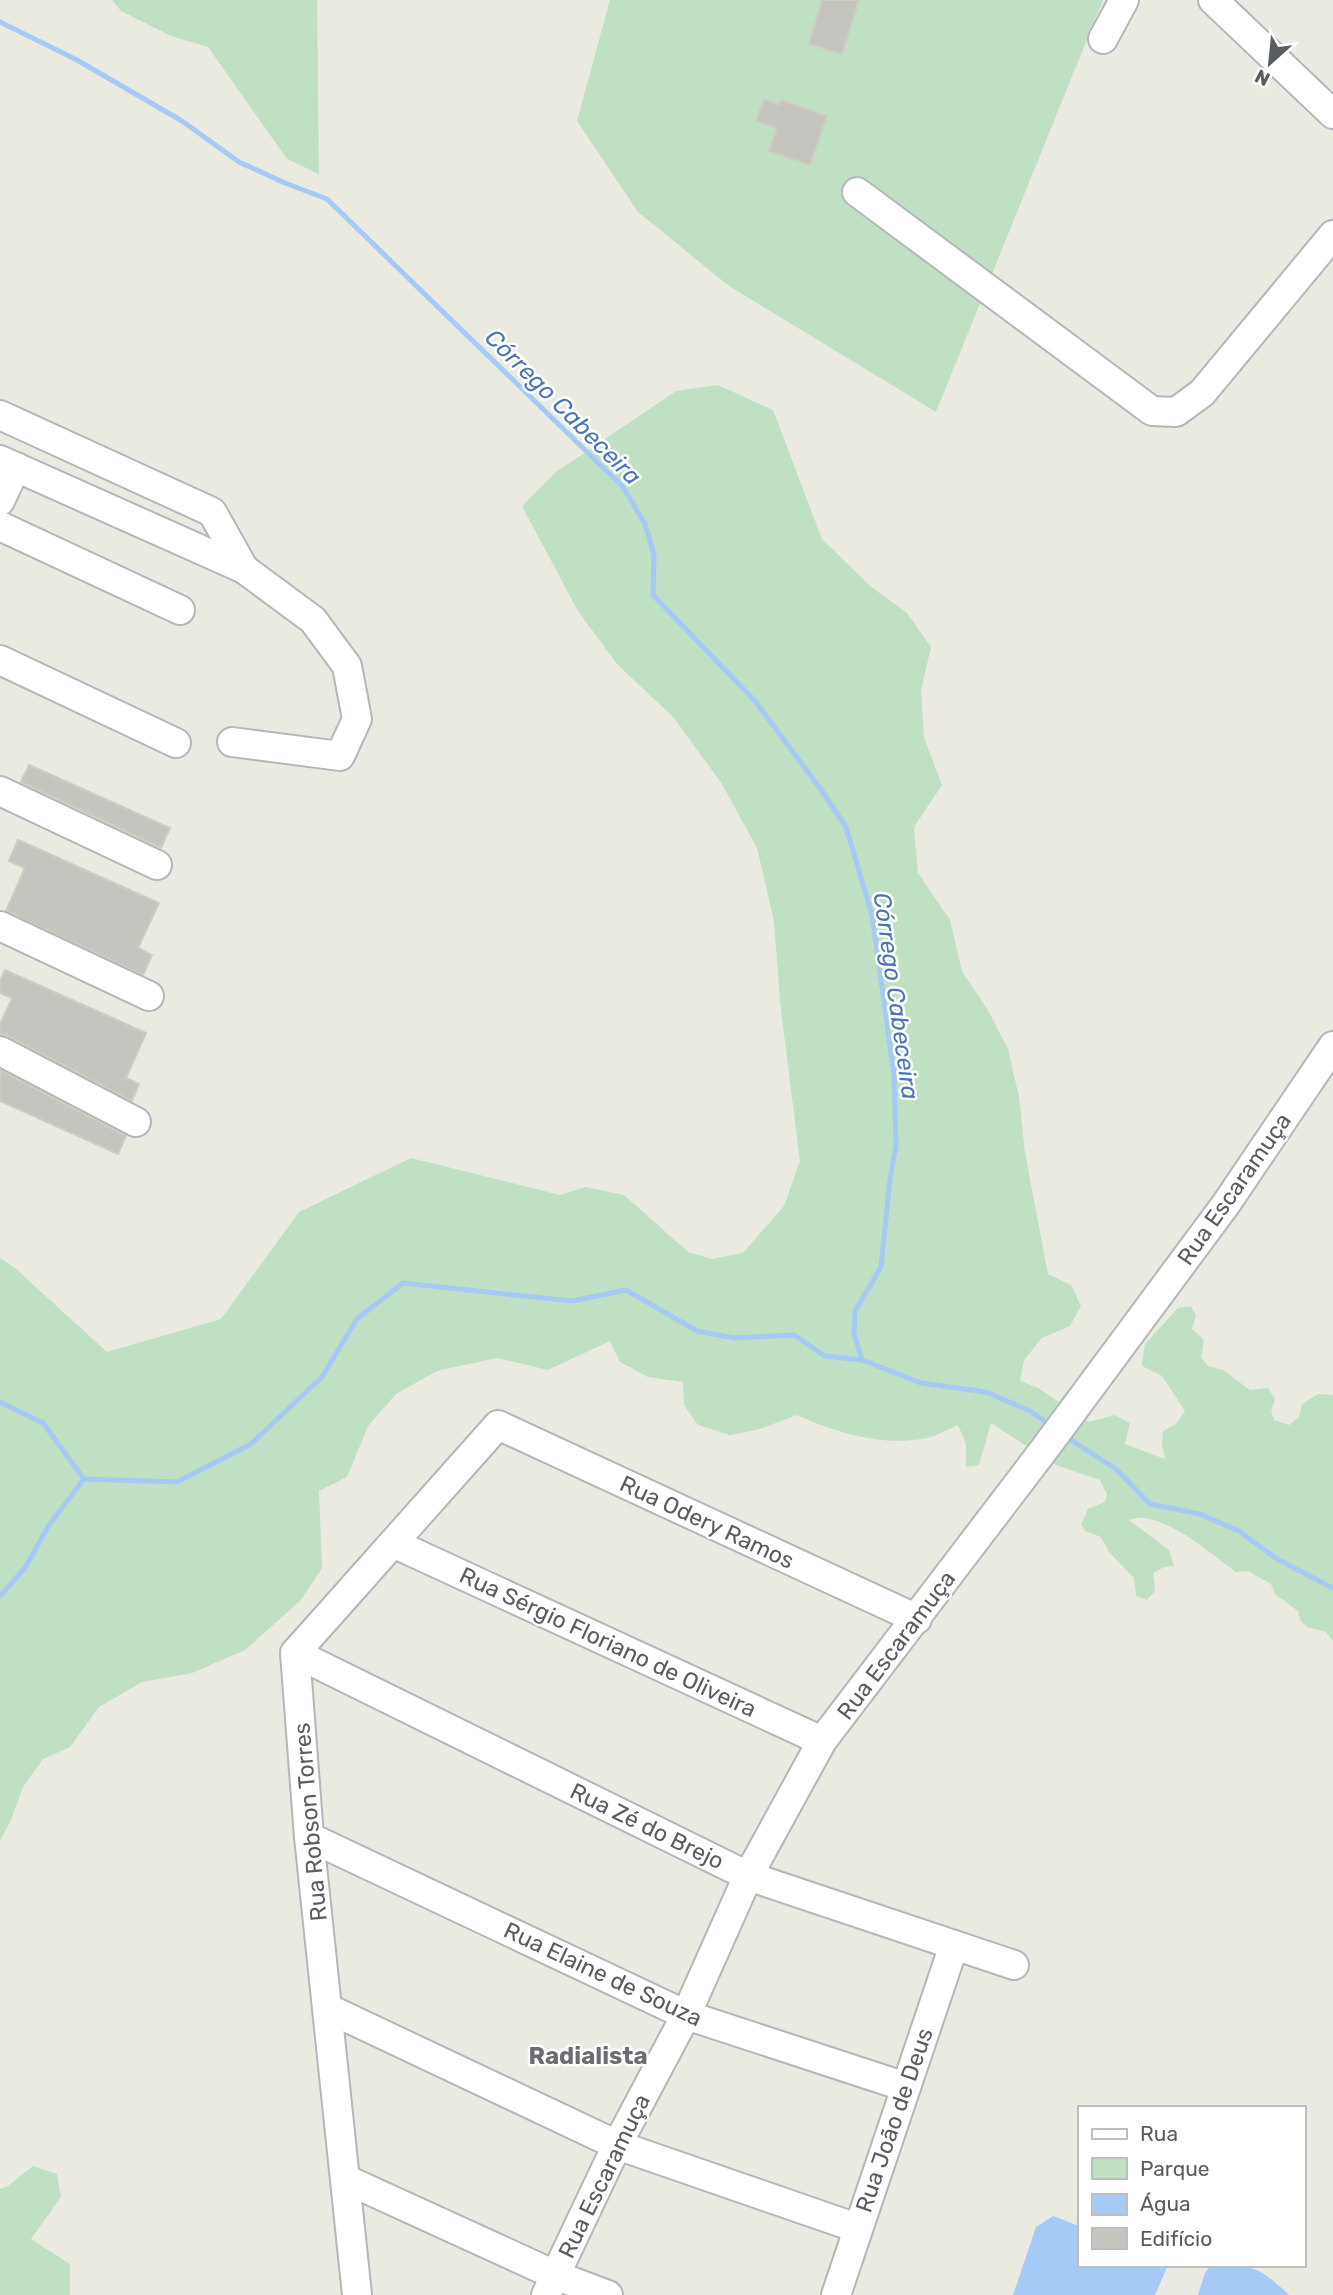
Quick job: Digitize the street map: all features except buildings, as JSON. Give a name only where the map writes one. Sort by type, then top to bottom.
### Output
[{"type":"street","points":[[1103,39],[1124,0]]},
{"type":"street","points":[[1213,0],[1333,114]]},
{"type":"street","points":[[857,192],[1152,411],[1176,412],[1202,393],[1333,235]]},
{"type":"street","points":[[0,415],[212,512],[244,569]]},
{"type":"street","points":[[0,501],[8,463],[244,569],[313,620],[347,666],[357,719],[340,756],[232,742]]},
{"type":"street","points":[[0,526],[180,610]]},
{"type":"street","points":[[0,660],[177,743]]},
{"type":"street","points":[[0,791],[157,865]]},
{"type":"street","points":[[0,926],[149,996]]},
{"type":"street","name":"Rua Escaramuça","points":[[550,2285],[617,2145],[686,2015],[748,1876],[822,1741],[1226,1205],[1333,1046]]},
{"type":"street","points":[[0,1052],[136,1122]]},
{"type":"street","name":"Rua Odery Ramos","points":[[393,1543],[498,1425],[916,1619]]},
{"type":"street","points":[[295,1653],[393,1543]]},
{"type":"street","name":"Rua Sérgio Floriano de Oliveira","points":[[393,1543],[822,1741]]},
{"type":"street","name":"Rua Robson Torres","points":[[295,1653],[309,1836],[357,2295]]},
{"type":"street","name":"Rua Zé do Brejo","points":[[295,1653],[748,1876],[1014,1965]]},
{"type":"street","name":"Rua Elaine de Souza","points":[[309,1836],[686,2015],[906,2087]]},
{"type":"street","name":"Rua João de Deus","points":[[836,2295],[954,1945]]},
{"type":"street","points":[[329,2009],[617,2145],[857,2228]]},
{"type":"street","points":[[345,2179],[550,2285],[608,2295]]},
{"type":"green space","points":[[112,0],[317,0],[319,174],[287,159],[208,47],[171,36],[121,11]]},
{"type":"green space","points":[[610,0],[1103,0],[936,412],[729,286],[638,212],[577,121]]},
{"type":"green space","points":[[718,385],[773,410],[822,539],[870,586],[907,613],[931,647],[921,690],[924,737],[942,785],[914,827],[918,873],[950,920],[962,971],[989,1012],[1008,1049],[1019,1097],[1025,1153],[1048,1274],[1071,1285],[1081,1306],[1070,1326],[1042,1338],[1024,1360],[1020,1381],[1038,1388],[1089,1422],[1115,1415],[1130,1423],[1125,1444],[1165,1459],[1163,1431],[1176,1424],[1185,1411],[1162,1376],[1142,1366],[1145,1344],[1178,1308],[1191,1306],[1196,1316],[1192,1329],[1204,1340],[1201,1357],[1208,1366],[1223,1370],[1250,1390],[1268,1388],[1275,1399],[1271,1411],[1274,1420],[1289,1425],[1299,1417],[1302,1404],[1318,1394],[1333,1395],[1333,1641],[1326,1632],[1307,1627],[1300,1620],[1298,1611],[1275,1594],[1271,1584],[1248,1571],[1236,1572],[1170,1526],[1141,1518],[1129,1520],[1169,1550],[1174,1566],[1164,1567],[1153,1573],[1155,1591],[1147,1600],[1136,1596],[1134,1578],[1109,1552],[1101,1537],[1085,1531],[1081,1524],[1088,1509],[1105,1502],[1107,1494],[1100,1480],[1056,1465],[991,1423],[979,1465],[966,1467],[966,1444],[958,1425],[927,1438],[894,1441],[844,1433],[797,1415],[760,1429],[730,1435],[698,1425],[684,1405],[683,1382],[648,1377],[620,1362],[610,1341],[548,1370],[497,1358],[437,1371],[396,1394],[368,1426],[347,1477],[319,1491],[322,1568],[301,1600],[245,1650],[192,1673],[142,1682],[99,1707],[70,1747],[43,1759],[23,1787],[0,1841],[0,1258],[15,1268],[107,1352],[221,1319],[299,1212],[411,1158],[560,1195],[585,1187],[624,1195],[688,1252],[712,1259],[743,1253],[784,1206],[800,1161],[780,1001],[774,921],[757,848],[722,784],[674,718],[617,664],[578,611],[522,506],[556,472],[676,391]]},
{"type":"green space","points":[[33,2166],[57,2174],[61,2197],[31,2239],[70,2264],[70,2295],[0,2295],[0,2189],[8,2186]]},
{"type":"water","points":[[1053,2216],[1078,2226],[1078,2267],[1167,2267],[1155,2295],[1013,2295],[1036,2227]]},
{"type":"water","points":[[1210,2267],[1254,2269],[1270,2278],[1289,2295],[1198,2295]]},
{"type":"waterway","name":"Córrego Cabeceira","points":[[0,22],[77,60],[182,121],[239,162],[327,199],[623,487],[645,524],[654,555],[653,595],[755,701],[846,827],[872,915],[894,1075],[896,1145],[881,1267],[855,1311],[854,1334],[862,1360]]},
{"type":"waterway","points":[[84,1479],[177,1482],[251,1444],[322,1377],[357,1319],[403,1283],[572,1301],[626,1290],[697,1331],[734,1338],[794,1335],[825,1356],[862,1360],[921,1383],[986,1392],[1030,1411],[1050,1425]]},
{"type":"waterway","points":[[0,1402],[43,1423],[84,1479]]},
{"type":"waterway","points":[[1063,1435],[1116,1469],[1150,1504],[1200,1514],[1239,1531],[1277,1559],[1333,1588]]},
{"type":"waterway","points":[[0,1596],[25,1568],[49,1525],[84,1479]]},
{"type":"district","name":"Radialista","points":[[588,2056]]}]
